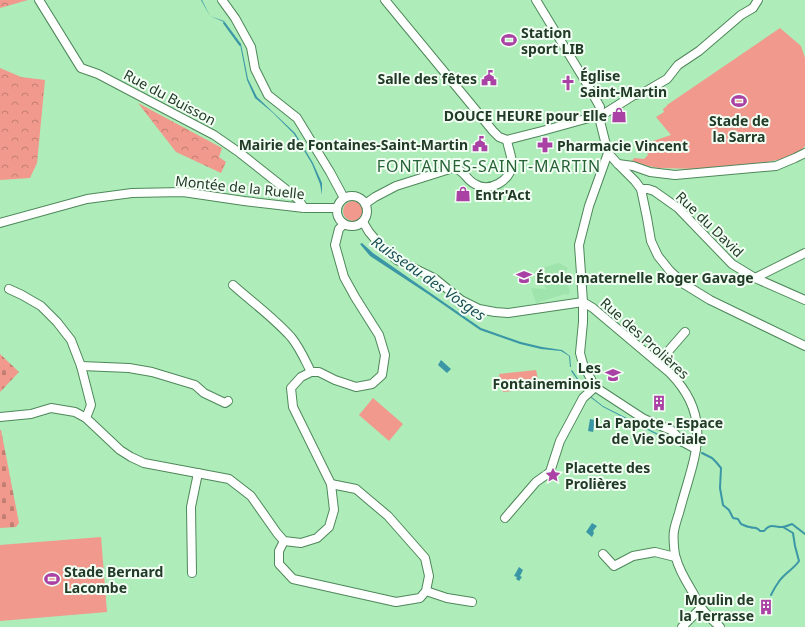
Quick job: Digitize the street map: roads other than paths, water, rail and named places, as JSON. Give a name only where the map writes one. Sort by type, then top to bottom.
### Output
[{"type":"street","name":"Rue du Buisson","points":[[38,0],[81,68],[98,74],[214,135],[240,153],[298,199],[304,208]]},
{"type":"street","points":[[222,0],[235,18],[251,47],[255,69],[268,95],[297,118],[344,198]]},
{"type":"street","points":[[385,0],[492,131],[499,137],[507,140],[599,117],[634,96],[643,93],[667,79],[678,65],[699,51],[741,15],[753,8],[758,0]]},
{"type":"street","points":[[536,0],[600,107],[599,117],[608,153],[641,189],[651,240],[658,256],[670,271],[684,284],[710,300],[805,346]]},
{"type":"street","points":[[366,204],[375,196],[396,186],[453,168],[457,168],[462,171],[475,185],[482,187],[495,186],[506,179],[512,166],[512,157],[507,140]]},
{"type":"street","name":"Rue des Prolières","points":[[608,153],[589,206],[579,245],[583,302],[594,308],[679,382],[690,399],[697,423],[696,449],[674,532],[675,558],[701,608],[720,627]]},
{"type":"street","points":[[618,164],[632,166],[650,172],[675,175],[776,166],[805,153]]},
{"type":"street","name":"Rue du David","points":[[641,189],[654,191],[678,208],[732,264],[755,278],[805,300]]},
{"type":"street","name":"Montée de la Ruelle","points":[[0,223],[87,199],[132,193],[183,192],[304,208],[337,208]]},
{"type":"street","points":[[349,196],[358,197],[366,204],[366,218],[359,225],[354,227],[348,226],[338,219],[337,208],[344,198],[349,196]]},
{"type":"street","points":[[363,222],[380,245],[397,260],[434,278],[461,300],[479,309],[490,312],[508,313],[583,302],[580,353],[583,364],[594,387],[644,418],[671,430],[683,442],[696,449]]},
{"type":"street","points":[[0,417],[31,414],[51,408],[75,412],[86,418],[120,450],[144,463],[229,479],[252,496],[284,541],[301,543],[317,538],[329,527],[334,510],[330,484],[293,407],[291,388],[301,377],[311,372],[319,372],[335,380],[356,387],[372,384],[382,375],[385,354],[379,335],[344,277],[335,244],[338,229],[344,224]]},
{"type":"street","points":[[755,278],[805,254]]},
{"type":"street","points":[[233,284],[264,311],[291,338],[303,355],[311,372]]},
{"type":"street","points":[[9,289],[22,294],[41,306],[57,322],[71,340],[82,366],[91,405],[86,418]]},
{"type":"street","points":[[658,363],[685,332]]},
{"type":"street","points":[[82,366],[129,368],[152,372],[195,385],[204,393],[225,403],[228,402]]},
{"type":"street","points":[[505,518],[536,482],[550,472],[560,441],[583,398],[594,387]]},
{"type":"street","points":[[192,573],[190,507],[198,473]]},
{"type":"street","points":[[284,541],[279,551],[279,564],[293,579],[396,602],[420,598],[426,591],[429,576],[425,558],[388,516],[356,489],[330,484]]},
{"type":"street","points":[[603,554],[614,566],[633,556],[655,552],[675,558]]},
{"type":"street","points":[[426,591],[447,598],[472,602]]},
{"type":"street","points":[[682,627],[701,608]]},
{"type":"water","points":[[210,16],[224,21],[241,44],[248,79],[257,97],[295,133],[313,163],[322,183],[322,195],[320,184],[312,164],[294,134],[272,112],[255,98],[247,80],[240,44],[224,22]]},
{"type":"water","points":[[362,243],[373,253],[481,328],[521,342],[562,350],[570,356],[571,367],[569,356],[561,351],[541,349],[520,344],[480,330],[370,256],[360,244]]},
{"type":"water","points":[[441,360],[451,369],[447,373],[438,365]]},
{"type":"water","points":[[572,370],[589,395],[603,406],[682,446],[681,447],[603,407],[590,397],[571,371]]},
{"type":"water","points":[[590,419],[595,420],[593,432],[588,431]]},
{"type":"water","points":[[592,523],[597,526],[593,531],[594,533],[592,537],[586,532]]},
{"type":"water","points":[[519,567],[523,570],[520,576],[522,577],[519,581],[516,579],[517,577],[514,576]]},
{"type":"waterway","name":"Ruisseau des Vosges","points":[[224,23],[240,45]]},
{"type":"waterway","name":"Ruisseau des Vosges","points":[[702,453],[712,458],[721,468],[720,488],[723,505],[729,510],[733,518],[738,519],[741,524],[759,529],[760,531],[764,531],[770,526],[783,527],[792,524],[805,534]]},
{"type":"waterway","points":[[771,595],[780,580],[799,561],[793,533],[783,527]]},
{"type":"place","name":"Station sport LIB","points":[[509,40]]},
{"type":"place","name":"Salle des fêtes","points":[[489,78]]},
{"type":"place","name":"Église Saint-Martin","points":[[568,83]]},
{"type":"place","name":"Stade de la Sarra","points":[[739,101]]},
{"type":"place","name":"DOUCE HEURE pour Elle","points":[[619,115]]},
{"type":"place","name":"Mairie de Fontaines-Saint-Martin","points":[[480,144]]},
{"type":"place","name":"Pharmacie Vincent","points":[[545,145]]},
{"type":"place","name":"Entr'Act","points":[[463,194]]},
{"type":"place","name":"École maternelle Roger Gavage","points":[[524,277]]},
{"type":"place","name":"Les Fontaineminois","points":[[613,375]]},
{"type":"place","name":"La Papote - Espace de Vie Sociale","points":[[659,403]]},
{"type":"place","name":"Placette des Prolières","points":[[553,475]]},
{"type":"place","name":"Stade Bernard Lacombe","points":[[52,579]]},
{"type":"place","name":"Moulin de la Terrasse","points":[[766,607]]},
{"type":"district","name":"FONTAINES-SAINT-MARTIN","points":[[489,166]]}]
